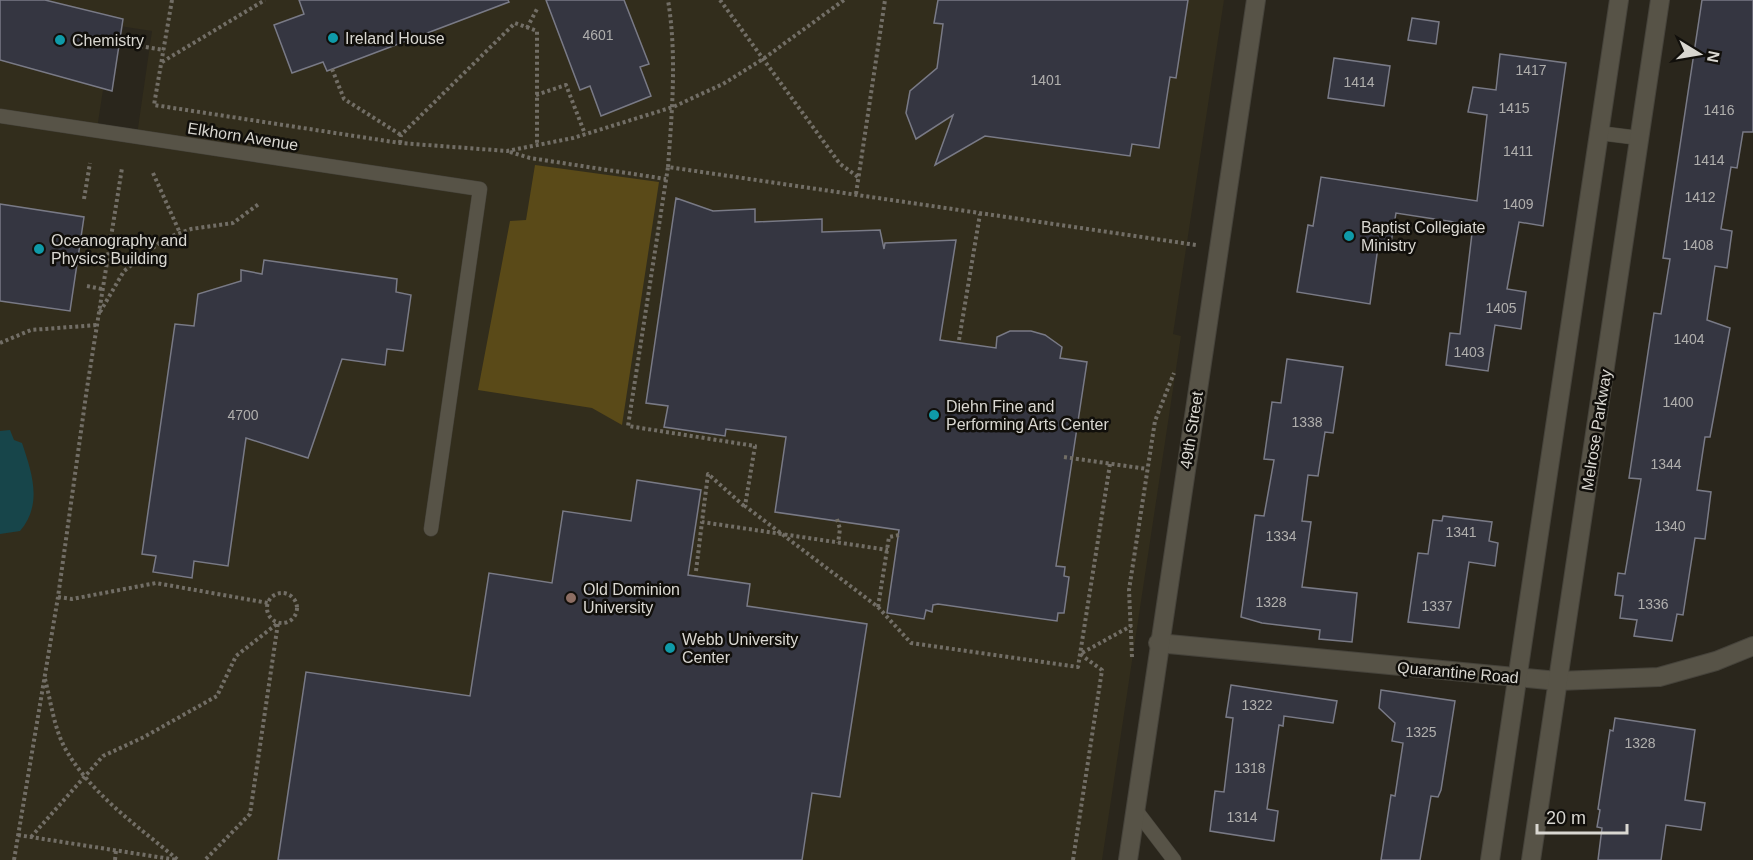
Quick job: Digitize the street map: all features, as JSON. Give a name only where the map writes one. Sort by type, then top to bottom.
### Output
[{"type":"street","name":"49th Street","points":[[1128,860],[1158,643],[1256,0]]},
{"type":"street","points":[[1490,860],[1619,0]]},
{"type":"street","name":"Melrose Parkway","points":[[1531,860],[1660,0]]},
{"type":"street","name":"Quarantine Road","points":[[1158,643],[1558,681],[1659,677],[1716,661],[1753,646]]},
{"type":"lane","name":"Elkhorn Avenue","points":[[0,116],[480,189],[431,529]]},
{"type":"lane","points":[[1599,133],[1639,138]]},
{"type":"lane","points":[[1135,809],[1174,860]]},
{"type":"path","points":[[172,0],[154,105],[400,143],[507,151],[530,158],[666,179]]},
{"type":"path","points":[[161,63],[265,0]]},
{"type":"path","points":[[668,0],[672,44],[673,107],[668,167],[628,426],[755,446],[745,506]]},
{"type":"path","points":[[720,0],[840,164],[858,177]]},
{"type":"path","points":[[507,151],[585,134],[673,107],[723,84],[763,59],[844,0]]},
{"type":"path","points":[[856,194],[885,0]]},
{"type":"path","points":[[527,28],[537,9]]},
{"type":"path","points":[[400,143],[401,135],[515,23],[537,31],[537,145]]},
{"type":"path","points":[[134,45],[164,50]]},
{"type":"path","points":[[332,69],[344,99],[401,135]]},
{"type":"path","points":[[536,95],[566,85],[585,134]]},
{"type":"path","points":[[84,199],[90,163]]},
{"type":"path","points":[[668,167],[1197,246]]},
{"type":"path","points":[[14,860],[58,597],[102,289],[122,168]]},
{"type":"path","points":[[153,172],[180,233]]},
{"type":"path","points":[[99,314],[124,271],[164,239],[191,229],[233,223],[260,203]]},
{"type":"path","points":[[959,340],[980,214]]},
{"type":"path","points":[[1196,257],[1199,234]]},
{"type":"path","points":[[87,286],[102,289]]},
{"type":"path","points":[[0,343],[31,330],[97,325]]},
{"type":"path","points":[[1132,659],[1129,590],[1147,469],[1155,421],[1176,368]]},
{"type":"path","points":[[1064,457],[1147,469]]},
{"type":"path","points":[[696,571],[708,474],[745,506],[878,607],[911,643],[1078,667],[1110,464]]},
{"type":"path","points":[[837,519],[840,529],[838,543]]},
{"type":"path","points":[[702,522],[788,537],[888,550]]},
{"type":"path","points":[[878,607],[889,537],[899,536]]},
{"type":"path","points":[[58,597],[72,599],[156,583],[268,603]]},
{"type":"path","points":[[31,837],[103,756],[144,738],[217,696],[236,657],[278,623],[288,623],[296,616],[296,602],[285,593],[275,595],[268,603],[268,614],[278,623]]},
{"type":"path","points":[[205,860],[250,814],[278,623]]},
{"type":"path","points":[[1080,654],[1131,626]]},
{"type":"path","points":[[1073,860],[1102,670],[1080,654]]},
{"type":"path","points":[[44,676],[56,724],[66,750],[85,776],[115,807],[179,860]]},
{"type":"path","points":[[18,835],[179,860]]},
{"type":"path","points":[[115,860],[117,850]]},
{"type":"shaded area","name":"Old Dominion University","points":[[0,0],[1224,0],[1173,334],[1181,336],[1102,860],[0,860]],"holes":[[[113,25],[152,31],[137,135],[97,129]]]},
{"type":"shaded area","points":[[535,165],[659,182],[622,425],[592,408],[478,390],[510,221],[526,220]]},
{"type":"water","points":[[10,430],[14,440],[22,443],[32,477],[33,499],[27,521],[20,531],[0,534],[0,431]]},
{"type":"building","name":"Chemistry","points":[[0,0],[45,0],[123,19],[112,91],[0,60]]},
{"type":"building","name":"Ireland House","points":[[299,0],[508,0],[509,2],[327,71],[323,62],[292,73],[274,25],[304,14]]},
{"type":"building","points":[[546,0],[624,0],[649,64],[640,67],[651,96],[601,116],[590,86],[580,90]]},
{"type":"building","points":[[938,0],[1188,0],[1176,78],[1170,77],[1159,148],[1132,144],[1130,156],[985,136],[935,165],[953,115],[916,139],[906,113],[910,91],[937,68],[943,24],[934,23]]},
{"type":"building","points":[[1702,0],[1753,0],[1753,132],[1743,132],[1737,168],[1731,167],[1721,229],[1732,231],[1727,268],[1715,266],[1707,320],[1730,328],[1710,437],[1705,437],[1697,490],[1711,492],[1705,539],[1695,538],[1683,615],[1677,614],[1672,641],[1634,636],[1637,620],[1620,618],[1623,596],[1615,595],[1618,573],[1625,574],[1641,479],[1629,478],[1654,313],[1661,314],[1670,259],[1663,258]]},
{"type":"building","points":[[1412,18],[1439,22],[1436,44],[1408,40]]},
{"type":"building","points":[[1500,54],[1566,63],[1543,226],[1519,222],[1507,289],[1526,292],[1521,329],[1495,325],[1488,371],[1446,365],[1450,333],[1460,334],[1473,225],[1396,213],[1390,249],[1378,247],[1370,304],[1297,292],[1308,225],[1313,226],[1321,177],[1477,201],[1487,115],[1468,112],[1473,87],[1496,90]]},
{"type":"building","points":[[1334,58],[1390,66],[1384,106],[1328,98]]},
{"type":"building","name":"Diehn Fine and Performing Arts Center","points":[[676,198],[713,211],[755,209],[755,222],[822,219],[822,232],[880,230],[884,249],[885,243],[956,240],[940,340],[996,348],[997,337],[1010,331],[1031,331],[1045,335],[1062,347],[1060,358],[1087,362],[1056,566],[1065,567],[1064,576],[1069,577],[1064,613],[1058,613],[1057,621],[938,604],[933,605],[932,612],[926,610],[924,619],[887,613],[899,530],[775,512],[786,437],[726,429],[725,436],[664,427],[668,406],[646,403]]},
{"type":"building","name":"Oceanography and Physics Building","points":[[0,204],[84,217],[70,311],[0,301]]},
{"type":"building","points":[[264,260],[397,279],[396,292],[411,295],[403,351],[387,349],[385,365],[342,359],[308,458],[246,438],[228,566],[194,561],[192,578],[153,572],[156,556],[142,554],[175,324],[194,326],[198,294],[241,281],[241,270],[262,274]]},
{"type":"building","points":[[1287,359],[1343,367],[1333,433],[1325,432],[1318,476],[1308,475],[1302,521],[1311,522],[1302,587],[1357,593],[1352,642],[1319,639],[1320,630],[1262,623],[1241,617],[1255,515],[1264,516],[1274,460],[1264,459],[1272,402],[1281,403]]},
{"type":"building","name":"Webb University Center","points":[[637,480],[701,490],[688,575],[750,584],[747,606],[867,624],[840,797],[812,793],[802,860],[278,860],[306,672],[470,696],[489,573],[552,583],[563,511],[631,521]]},
{"type":"building","points":[[1443,516],[1492,522],[1489,541],[1498,543],[1495,566],[1469,562],[1459,628],[1408,622],[1418,553],[1428,554],[1433,520],[1442,521]]},
{"type":"building","points":[[1231,685],[1337,701],[1333,723],[1284,716],[1283,726],[1279,725],[1267,809],[1278,811],[1274,841],[1210,831],[1215,791],[1224,792],[1233,718],[1226,717]]},
{"type":"building","points":[[1381,690],[1455,701],[1441,790],[1438,797],[1431,796],[1420,860],[1381,860],[1391,795],[1395,796],[1403,743],[1392,741],[1395,723],[1379,708]]},
{"type":"building","points":[[1615,718],[1695,730],[1685,800],[1705,803],[1701,830],[1666,825],[1661,860],[1598,860],[1602,828],[1597,827],[1600,810],[1598,809],[1610,730],[1613,731]]},
{"type":"place","name":"Ireland House","points":[[333,38]]},
{"type":"place","name":"Chemistry","points":[[60,40]]},
{"type":"place","name":"Baptist Collegiate Ministry","points":[[1349,236]]},
{"type":"place","name":"Oceanography and Physics Building","points":[[39,249]]},
{"type":"place","name":"Diehn Fine and Performing Arts Center","points":[[934,415]]},
{"type":"place","name":"Old Dominion University","points":[[571,598]]},
{"type":"place","name":"Webb University Center","points":[[670,648]]}]
